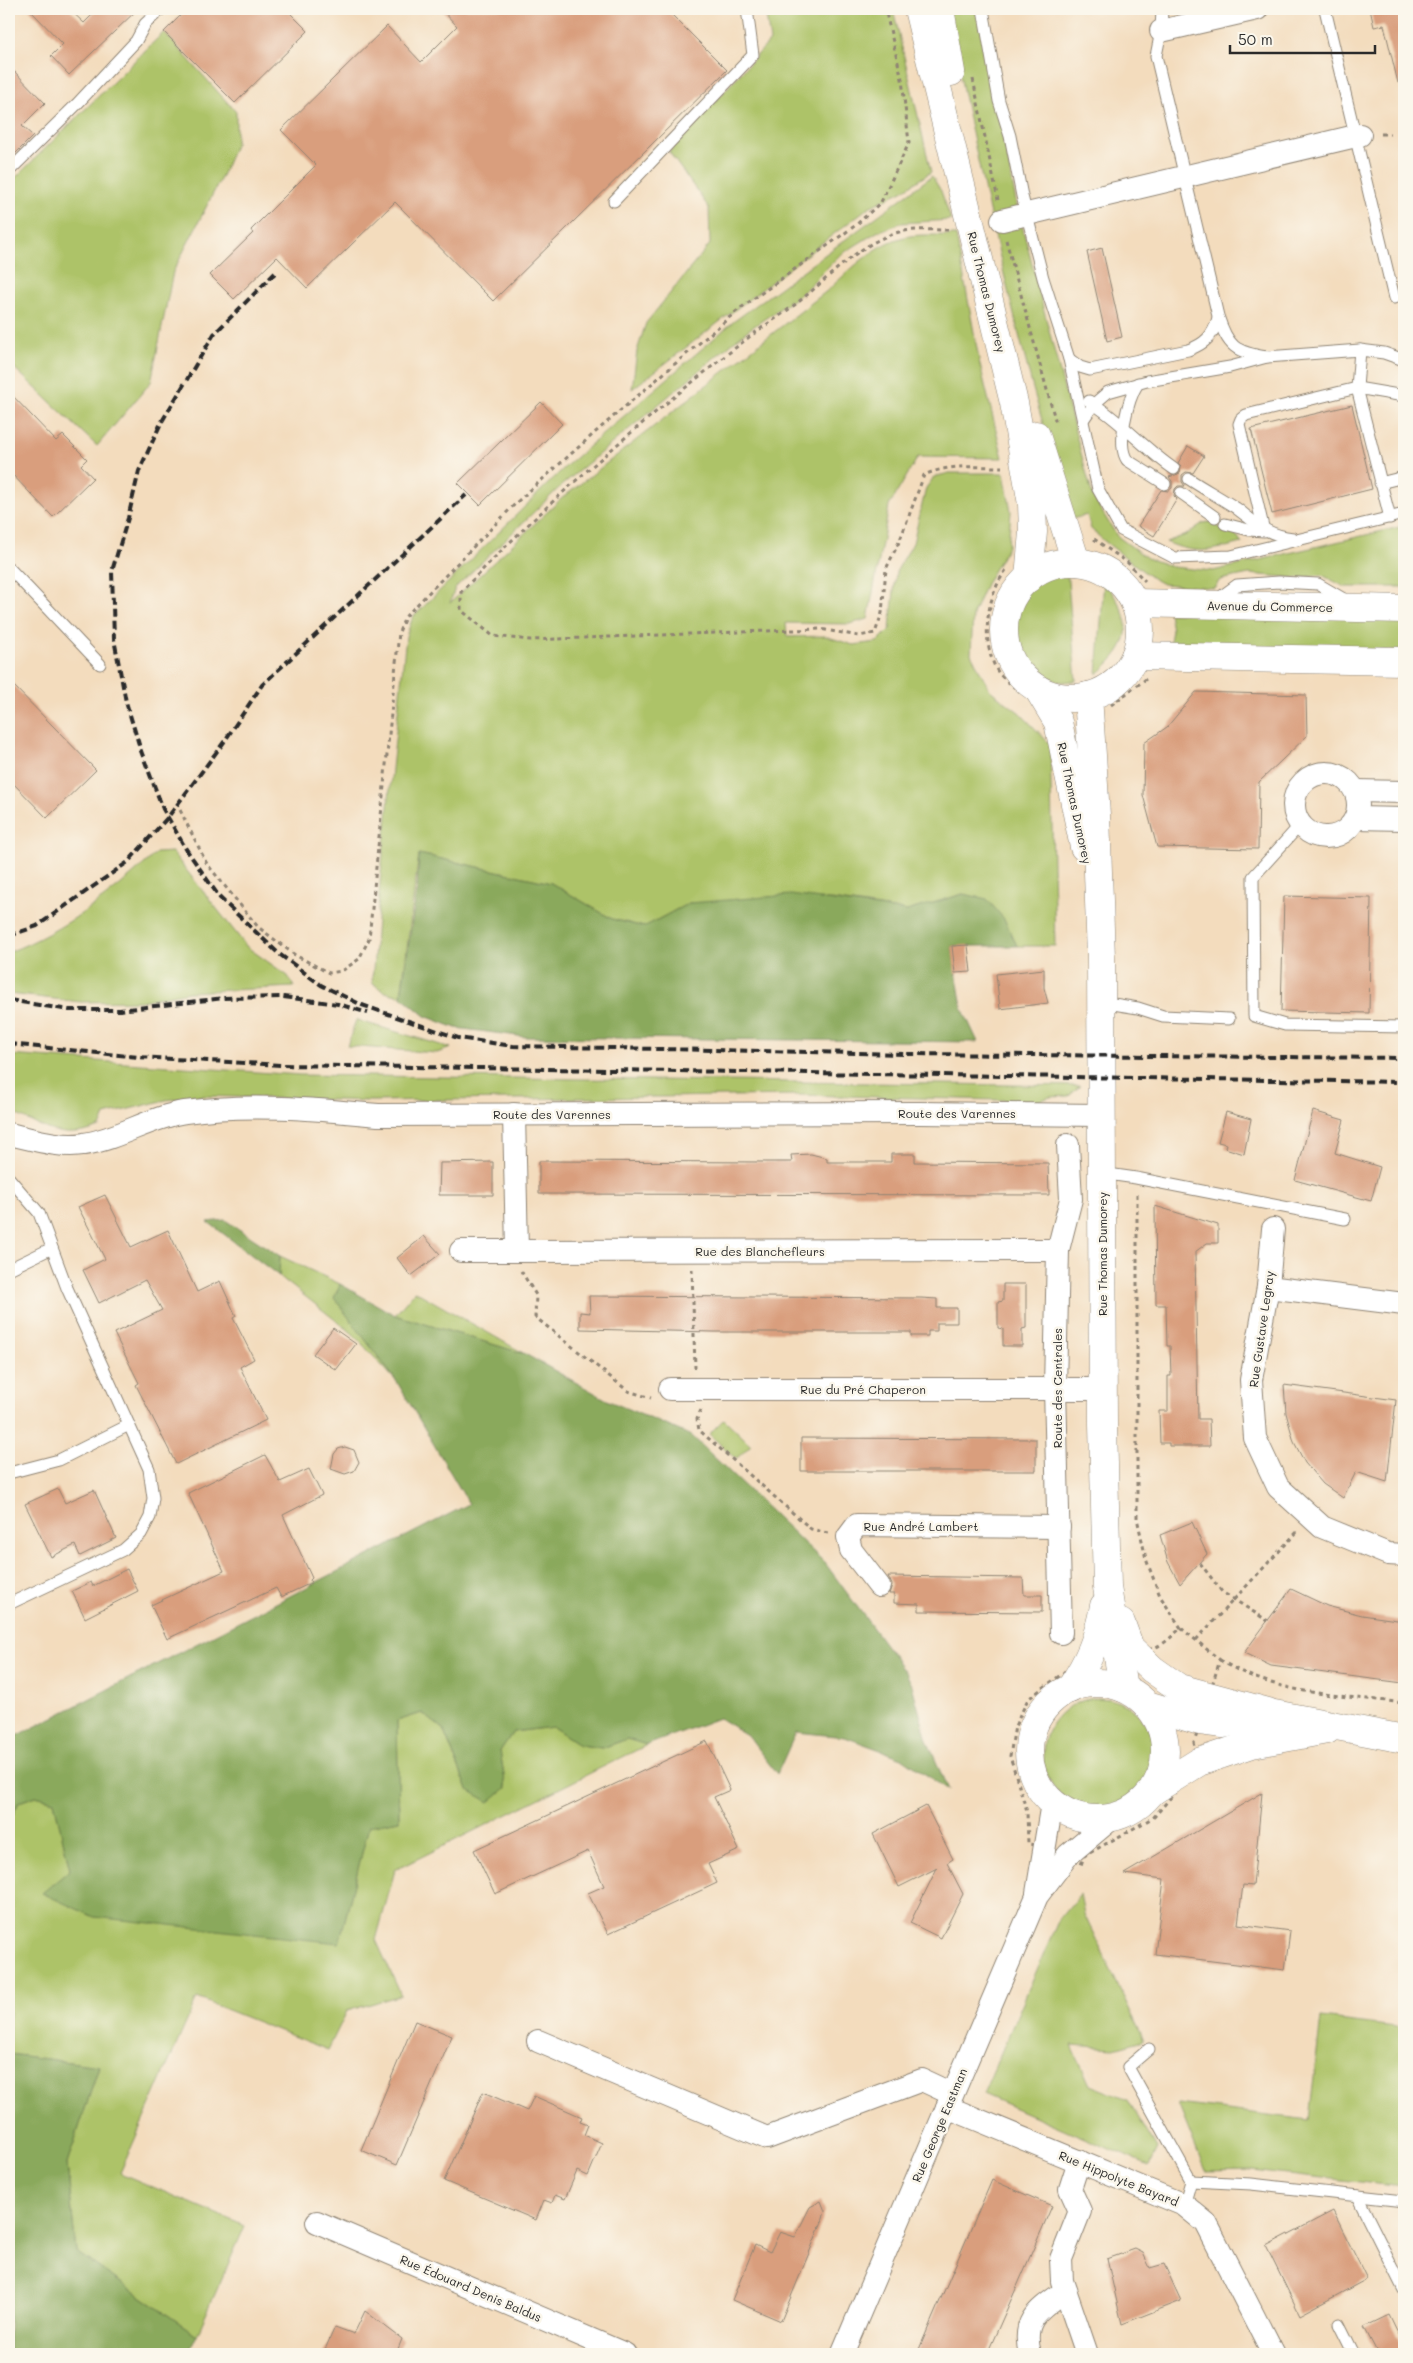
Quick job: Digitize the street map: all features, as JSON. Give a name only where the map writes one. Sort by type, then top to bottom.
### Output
[{"type":"street","name":"Rue Thomas Dumorey","points":[[918,9],[1014,403],[1032,504],[1033,532],[1019,571]]},
{"type":"street","name":"Rue Thomas Dumorey","points":[[940,9],[962,131],[1022,384],[1046,472],[1076,562]]},
{"type":"street","points":[[1161,31],[1257,9]]},
{"type":"street","points":[[1002,220],[1358,136]]},
{"type":"street","points":[[1076,562],[1094,566],[1111,574],[1125,587],[1135,603],[1140,620],[1140,638],[1135,656],[1124,674],[1108,688],[1088,696],[1062,697],[1030,691],[1010,657],[1004,636],[1006,614],[1014,594],[1019,571],[1076,562]]},
{"type":"street","name":"Avenue du Commerce","points":[[1135,603],[1404,609]]},
{"type":"street","points":[[1135,656],[1404,661]]},
{"type":"street","name":"Rue Thomas Dumorey","points":[[1030,691],[1058,722],[1100,922]]},
{"type":"street","name":"Rue Thomas Dumorey","points":[[1070,1688],[1085,1666],[1100,1627],[1107,1587],[1103,1388],[1100,922],[1088,696]]},
{"type":"street","points":[[1329,773],[1340,776],[1356,791],[1358,800],[1356,818],[1345,832],[1328,838],[1313,835],[1300,825],[1295,816],[1296,795],[1301,785],[1309,778],[1318,774],[1329,773]]},
{"type":"street","points":[[1356,791],[1404,792]]},
{"type":"street","points":[[1356,818],[1404,818]]},
{"type":"street","name":"Route des Varennes","points":[[14,1133],[51,1143],[83,1144],[183,1112],[235,1107],[292,1108],[378,1115],[929,1113],[1101,1115]]},
{"type":"street","points":[[514,1114],[517,1251]]},
{"type":"street","name":"Route des Centrales","points":[[1061,1633],[1055,1388],[1058,1250],[1071,1199],[1068,1144]]},
{"type":"street","name":"Rue Gustave Legray","points":[[1273,1229],[1268,1287],[1251,1380],[1255,1438],[1278,1487],[1322,1527],[1388,1554],[1404,1555]]},
{"type":"street","name":"Rue des Blanchefleurs","points":[[461,1251],[1058,1250]]},
{"type":"street","points":[[1268,1287],[1404,1304]]},
{"type":"street","name":"Rue du Pré Chaperon","points":[[662,1394],[703,1389],[1103,1388]]},
{"type":"street","name":"Rue André Lambert","points":[[879,1586],[851,1550],[848,1537],[856,1526],[873,1524],[1059,1527]]},
{"type":"street","points":[[1107,1587],[1130,1648],[1126,1654],[1123,1688]]},
{"type":"street","points":[[1126,1654],[1179,1688],[1204,1709]]},
{"type":"street","points":[[1154,1790],[1163,1770],[1166,1746],[1160,1724],[1147,1705],[1123,1688],[1096,1683],[1070,1688],[1050,1701],[1036,1719],[1029,1741],[1030,1764],[1037,1785],[1052,1803],[1080,1818],[1111,1819],[1135,1809],[1154,1790],[1198,1762],[1252,1744],[1342,1728]]},
{"type":"street","points":[[1147,1705],[1274,1714],[1404,1739]]},
{"type":"street","name":"Rue George Eastman","points":[[1037,1896],[1052,1803]]},
{"type":"street","name":"Rue George Eastman","points":[[842,2354],[1037,1896],[1068,1855],[1111,1819]]},
{"type":"street","name":"Rue Hippolyte Bayard","points":[[538,2041],[767,2138],[922,2080],[950,2100],[1079,2161],[1184,2205],[1206,2224],[1273,2354]]},
{"type":"street","points":[[1079,2161],[1070,2188],[1080,2211],[1061,2259],[1062,2281],[1087,2354]]},
{"type":"street","name":"Rue Édouard Denis Baldus","points":[[317,2222],[626,2354]]},
{"type":"street","points":[[1030,2354],[1026,2339],[1032,2319],[1065,2291]]},
{"type":"lane","points":[[9,171],[77,104],[136,41],[146,24],[161,9]]},
{"type":"lane","points":[[614,201],[753,55],[747,9]]},
{"type":"lane","points":[[983,9],[999,101],[1010,136],[1026,214],[1043,278],[1069,359],[1098,489],[1121,530],[1175,558],[1231,556],[1404,514]]},
{"type":"lane","points":[[1162,9],[1161,31],[1156,56],[1218,316],[1223,332],[1237,350],[1267,357]]},
{"type":"lane","points":[[1325,9],[1358,136],[1394,298]]},
{"type":"lane","points":[[1069,359],[1080,367],[1090,370],[1188,350],[1199,346],[1208,339],[1214,332],[1218,316]]},
{"type":"lane","points":[[1360,350],[1357,388],[1390,518]]},
{"type":"lane","points":[[1083,420],[1094,404],[1108,392],[1138,383],[1230,367],[1267,357],[1360,350],[1384,353],[1404,360]]},
{"type":"lane","points":[[1138,383],[1130,395],[1122,443],[1123,454],[1127,460],[1165,484]]},
{"type":"lane","points":[[1264,531],[1239,424],[1241,419],[1246,416],[1357,388],[1365,391],[1404,396]]},
{"type":"lane","points":[[1077,394],[1109,413],[1160,460],[1174,469]]},
{"type":"lane","points":[[1380,483],[1404,476]]},
{"type":"lane","points":[[1189,479],[1235,508],[1264,531],[1278,537],[1302,539]]},
{"type":"lane","points":[[1180,494],[1215,517]]},
{"type":"lane","points":[[1225,524],[1249,530],[1264,531]]},
{"type":"lane","points":[[9,568],[100,664]]},
{"type":"lane","points":[[1300,825],[1253,877],[1254,1016],[1285,1025],[1404,1027]]},
{"type":"lane","points":[[1101,1002],[1138,1008],[1162,1016],[1228,1019]]},
{"type":"lane","points":[[1101,1173],[1136,1178],[1345,1219]]},
{"type":"lane","points":[[9,1178],[39,1214],[67,1288],[150,1470],[153,1498],[150,1517],[141,1534],[123,1550],[9,1604]]},
{"type":"lane","points":[[9,1268],[52,1248]]},
{"type":"lane","points":[[9,1473],[59,1460],[130,1426]]},
{"type":"lane","points":[[1149,2049],[1128,2067],[1191,2181],[1184,2205]]},
{"type":"lane","points":[[1191,2181],[1251,2184],[1404,2202]]},
{"type":"lane","points":[[1357,2196],[1404,2290]]},
{"type":"lane","points":[[1339,2324],[1354,2354]]},
{"type":"path","points":[[180,810],[207,864],[258,927],[295,955],[329,973],[342,971],[359,960],[369,939],[398,632],[405,617],[518,501],[607,422],[738,310],[856,225],[882,202],[909,143],[902,79],[885,9]]},
{"type":"path","points":[[971,227],[903,231],[858,252],[798,302],[741,343],[597,461],[544,509],[462,592],[461,610],[493,636],[530,640],[820,629],[859,636],[876,633],[882,612],[886,569],[900,540],[924,475],[936,470],[957,467],[1025,465]]},
{"type":"path","points":[[1019,571],[995,588],[990,605],[988,638],[992,657],[999,673],[1030,691]]},
{"type":"path","points":[[1136,1178],[1137,1518],[1146,1559],[1160,1596],[1181,1628],[1220,1660],[1241,1673],[1280,1687],[1404,1703]]},
{"type":"path","points":[[517,1251],[522,1274],[536,1295],[535,1317],[628,1391],[662,1394]]},
{"type":"path","points":[[692,1251],[695,1368],[705,1400],[697,1419],[699,1430],[810,1529],[848,1537]]},
{"type":"path","points":[[1196,1640],[1311,1517]]},
{"type":"path","points":[[1200,1563],[1222,1592],[1268,1621]]},
{"type":"path","points":[[1181,1628],[1159,1646],[1126,1654],[1090,1654],[1084,1652],[1062,1674],[1028,1699],[1015,1726],[1010,1756],[1027,1812],[1028,1844],[1045,1846],[1068,1855],[1081,1865],[1084,1856],[1154,1817],[1177,1790],[1202,1772],[1194,1743],[1220,1660]]},
{"type":"green space","points":[[765,9],[893,9],[931,172],[902,191],[869,207],[632,389],[637,351],[646,323],[710,244],[709,208],[669,152],[770,41]]},
{"type":"green space","points":[[947,9],[979,9],[1016,202],[1075,431],[1093,497],[1117,536],[1147,558],[1173,567],[1213,571],[1404,526],[1404,587],[1345,587],[1322,575],[1296,578],[1249,574],[1220,580],[1214,588],[1163,584],[1152,578],[1103,540],[1091,529],[1087,515],[1072,519],[1037,402],[1008,291]]},
{"type":"green space","points":[[164,32],[236,112],[236,143],[222,176],[173,272],[151,382],[97,446],[9,363],[9,184]]},
{"type":"green space","points":[[932,176],[941,191],[951,220],[901,223],[877,232],[840,255],[801,294],[744,333],[562,485],[455,588],[450,603],[561,499],[828,290],[871,253],[907,236],[956,235],[980,365],[1003,458],[918,457],[889,506],[868,619],[850,624],[786,623],[787,637],[825,636],[853,645],[877,642],[890,629],[896,572],[913,543],[926,488],[934,477],[949,473],[1004,473],[1011,512],[1008,546],[986,584],[973,614],[971,654],[990,690],[1020,713],[1050,744],[1055,946],[1017,946],[1004,919],[963,894],[907,911],[832,900],[689,903],[644,927],[612,919],[551,883],[419,854],[401,996],[385,992],[372,983],[380,883],[406,636],[413,617],[566,466],[733,322]]},
{"type":"green space","points":[[1209,522],[1237,536],[1242,543],[1212,550],[1195,550],[1166,542],[1186,535],[1203,523]]},
{"type":"green space","points":[[1067,569],[1076,681],[1061,682],[1045,675],[1026,657],[1019,646],[1013,621],[1015,608],[1024,590],[1041,579]]},
{"type":"green space","points":[[1104,581],[1121,607],[1126,630],[1119,651],[1097,674]]},
{"type":"green space","points":[[1169,613],[1404,614],[1404,651],[1169,647],[1172,630]]},
{"type":"green space","points":[[172,852],[247,947],[288,976],[294,987],[188,992],[141,1001],[81,1002],[9,994],[9,952],[50,933],[87,910],[123,883],[156,853]]},
{"type":"green space","points":[[419,854],[551,883],[612,919],[644,927],[689,903],[791,895],[907,911],[963,894],[987,899],[1004,919],[1017,946],[952,946],[962,1008],[978,1042],[526,1037],[456,1028],[425,1016],[401,996],[417,887]]},
{"type":"green space","points":[[356,1020],[451,1048],[437,1053],[347,1046]]},
{"type":"green space","points":[[9,1055],[300,1075],[1080,1086],[1069,1096],[1050,1097],[1039,1101],[801,1095],[371,1101],[202,1096],[166,1100],[105,1115],[100,1127],[74,1133],[63,1133],[43,1127],[9,1111]]},
{"type":"green space","points":[[225,1220],[280,1256],[279,1276],[208,1222]]},
{"type":"green space","points":[[280,1256],[340,1284],[335,1298],[397,1382],[352,1333],[279,1276]]},
{"type":"green space","points":[[340,1284],[395,1315],[525,1354],[609,1401],[692,1436],[825,1563],[906,1673],[912,1685],[927,1740],[948,1790],[902,1758],[845,1737],[796,1732],[777,1774],[747,1735],[719,1718],[647,1745],[627,1739],[602,1748],[580,1745],[553,1727],[513,1732],[500,1751],[506,1788],[489,1802],[468,1790],[443,1729],[422,1713],[397,1721],[399,1820],[369,1826],[339,1943],[94,1917],[42,1893],[70,1870],[54,1801],[36,1796],[19,1802],[9,1823],[9,1740],[469,1504],[397,1382],[334,1298]]},
{"type":"green space","points":[[415,1291],[525,1354],[395,1315]]},
{"type":"green space","points":[[724,1419],[751,1445],[736,1459],[709,1434]]},
{"type":"green space","points":[[1099,1698],[1120,1702],[1139,1714],[1151,1733],[1155,1754],[1151,1775],[1139,1794],[1120,1806],[1099,1810],[1078,1806],[1059,1794],[1047,1775],[1043,1754],[1047,1733],[1059,1714],[1078,1702]]},
{"type":"green space","points":[[422,1713],[443,1729],[468,1790],[506,1788],[500,1751],[513,1732],[553,1727],[580,1745],[602,1748],[627,1739],[647,1745],[395,1870],[376,1940],[401,1995],[347,2011],[328,2050],[197,1998],[120,2173],[245,2226],[197,2335],[76,2252],[67,2164],[99,2066],[9,2054],[9,1823],[19,1802],[36,1796],[54,1801],[70,1870],[43,1893],[339,1943],[369,1825],[399,1820],[397,1721]]},
{"type":"green space","points":[[1080,1894],[1084,1914],[1144,2040],[1114,2048],[1072,2045],[1090,2085],[1128,2100],[1157,2149],[1149,2166],[983,2094],[1059,1919]]},
{"type":"green space","points":[[1321,2018],[1404,2028],[1404,2187],[1252,2170],[1205,2171],[1178,2104],[1309,2120]]},
{"type":"green space","points":[[9,2054],[99,2066],[67,2164],[76,2252],[197,2335],[188,2354],[9,2354]]},
{"type":"building","points":[[29,9],[69,9],[84,23],[98,9],[138,9],[69,75],[51,56],[63,44]]},
{"type":"building","points":[[187,9],[286,9],[308,31],[235,103],[164,32]]},
{"type":"building","points":[[441,9],[666,9],[727,70],[493,301],[395,202],[307,288],[277,257],[234,299],[210,275],[253,233],[251,230],[316,165],[281,130],[387,26],[421,62],[457,26]]},
{"type":"building","points":[[1370,9],[1404,9],[1404,82],[1398,83],[1384,25],[1374,27]]},
{"type":"building","points":[[9,66],[45,103],[22,126],[33,136],[9,160]]},
{"type":"building","points":[[1102,248],[1122,337],[1107,341],[1087,252]]},
{"type":"building","points":[[9,392],[56,441],[63,435],[87,459],[81,465],[93,478],[53,517],[9,471]]},
{"type":"building","points":[[541,402],[562,424],[480,505],[458,483]]},
{"type":"building","points":[[1352,405],[1372,489],[1272,514],[1251,429]]},
{"type":"building","points":[[1188,446],[1204,456],[1193,473],[1186,472],[1182,475],[1182,482],[1185,486],[1178,486],[1175,489],[1174,496],[1177,499],[1154,536],[1138,526],[1161,490],[1168,491],[1172,488],[1172,481],[1169,477],[1180,473],[1181,466],[1178,463]]},
{"type":"building","points":[[9,681],[96,770],[47,818],[9,779]]},
{"type":"building","points":[[1196,692],[1306,695],[1307,736],[1259,782],[1258,849],[1157,847],[1143,795],[1144,743],[1167,727]]},
{"type":"building","points":[[1284,896],[1371,898],[1369,1013],[1281,1011]]},
{"type":"building","points":[[968,945],[971,972],[955,973],[952,946]]},
{"type":"building","points":[[1044,969],[1044,988],[1048,1003],[1000,1009],[996,974]]},
{"type":"building","points":[[1313,1111],[1344,1120],[1335,1153],[1380,1167],[1371,1201],[1295,1180]]},
{"type":"building","points":[[1226,1112],[1251,1119],[1244,1154],[1225,1148],[1226,1144],[1218,1142]]},
{"type":"building","points":[[811,1154],[827,1158],[827,1162],[891,1162],[891,1154],[915,1154],[915,1162],[1048,1163],[1049,1195],[539,1194],[539,1161],[792,1162],[791,1155]]},
{"type":"building","points":[[493,1162],[493,1195],[439,1195],[440,1163]]},
{"type":"building","points":[[105,1195],[131,1247],[168,1230],[197,1292],[220,1281],[236,1316],[233,1318],[254,1359],[240,1367],[266,1420],[176,1464],[136,1385],[139,1383],[114,1333],[162,1310],[145,1280],[99,1303],[83,1270],[105,1259],[78,1207]]},
{"type":"building","points":[[1155,1206],[1218,1225],[1218,1243],[1207,1243],[1195,1252],[1198,1419],[1209,1419],[1210,1446],[1169,1446],[1169,1443],[1160,1443],[1159,1411],[1168,1411],[1168,1376],[1171,1376],[1170,1346],[1167,1346],[1166,1305],[1156,1305]]},
{"type":"building","points":[[424,1236],[440,1254],[411,1276],[397,1258]]},
{"type":"building","points":[[1003,1284],[1026,1284],[1026,1328],[1022,1329],[1022,1346],[1003,1346],[1003,1329],[998,1328],[998,1302],[1003,1301]]},
{"type":"building","points":[[589,1296],[937,1299],[937,1308],[957,1308],[957,1323],[937,1323],[937,1331],[928,1331],[928,1336],[911,1336],[911,1332],[714,1332],[580,1329],[580,1312],[590,1313]]},
{"type":"building","points":[[333,1328],[356,1344],[336,1370],[313,1354]]},
{"type":"building","points":[[1284,1385],[1396,1400],[1387,1482],[1356,1472],[1343,1498],[1323,1484],[1305,1463],[1294,1442],[1286,1413]]},
{"type":"building","points":[[801,1438],[1036,1439],[1036,1471],[801,1471]]},
{"type":"building","points":[[345,1447],[354,1450],[359,1462],[354,1471],[345,1474],[331,1469],[334,1454],[338,1449]]},
{"type":"building","points":[[265,1455],[280,1482],[309,1469],[322,1495],[283,1515],[312,1578],[310,1580],[311,1583],[281,1597],[276,1588],[167,1639],[151,1605],[224,1571],[188,1493]]},
{"type":"building","points":[[58,1489],[65,1503],[94,1490],[116,1538],[80,1556],[75,1545],[51,1557],[25,1504]]},
{"type":"building","points":[[1192,1522],[1207,1554],[1180,1584],[1168,1562],[1160,1535]]},
{"type":"building","points":[[127,1569],[138,1591],[85,1618],[72,1591],[91,1582],[93,1586]]},
{"type":"building","points":[[888,1576],[1023,1578],[1024,1595],[1042,1595],[1042,1612],[919,1611],[919,1604],[894,1603],[894,1594],[889,1594],[892,1585]]},
{"type":"building","points":[[1291,1589],[1327,1606],[1362,1615],[1404,1621],[1403,1683],[1271,1666],[1244,1653]]},
{"type":"building","points":[[707,1741],[730,1790],[714,1797],[739,1850],[708,1864],[717,1883],[608,1934],[588,1893],[604,1886],[588,1851],[495,1894],[474,1850]]},
{"type":"building","points":[[1262,1793],[1253,1886],[1243,1885],[1238,1924],[1290,1931],[1285,1970],[1155,1954],[1164,1879],[1124,1874]]},
{"type":"building","points":[[926,1806],[953,1859],[947,1863],[963,1894],[941,1938],[910,1923],[937,1868],[899,1887],[873,1834]]},
{"type":"building","points":[[415,2021],[452,2036],[397,2165],[361,2150]]},
{"type":"building","points":[[483,2092],[527,2111],[534,2096],[582,2117],[580,2122],[588,2125],[584,2135],[602,2143],[588,2176],[577,2171],[565,2199],[555,2195],[552,2203],[544,2200],[536,2220],[444,2181]]},
{"type":"building","points":[[992,2180],[1052,2206],[987,2354],[917,2354]]},
{"type":"building","points":[[821,2201],[825,2211],[823,2219],[781,2321],[732,2300],[755,2245],[770,2252],[780,2232],[795,2237],[810,2207]]},
{"type":"building","points":[[1333,2211],[1367,2279],[1300,2315],[1266,2246]]},
{"type":"building","points":[[1135,2249],[1143,2253],[1150,2268],[1164,2264],[1181,2301],[1122,2324],[1107,2259]]},
{"type":"building","points":[[365,2311],[402,2339],[396,2354],[323,2354],[335,2327],[354,2334]]},
{"type":"building","points":[[1389,2315],[1404,2346],[1404,2354],[1378,2354],[1364,2327]]},
{"type":"railway","points":[[275,273],[214,334],[161,423],[139,471],[128,518],[112,571],[114,639],[126,702],[141,751],[163,809],[186,849],[220,898],[278,953],[321,985],[362,1005],[458,1038],[513,1046],[907,1054],[1404,1058]]},
{"type":"railway","points":[[9,936],[37,926],[128,862],[168,817],[224,742],[262,685],[466,495]]},
{"type":"railway","points":[[9,1000],[69,1010],[120,1010],[224,998],[283,997],[338,1004],[368,1013]]},
{"type":"railway","points":[[9,1044],[138,1057],[281,1065],[1404,1082]]}]
